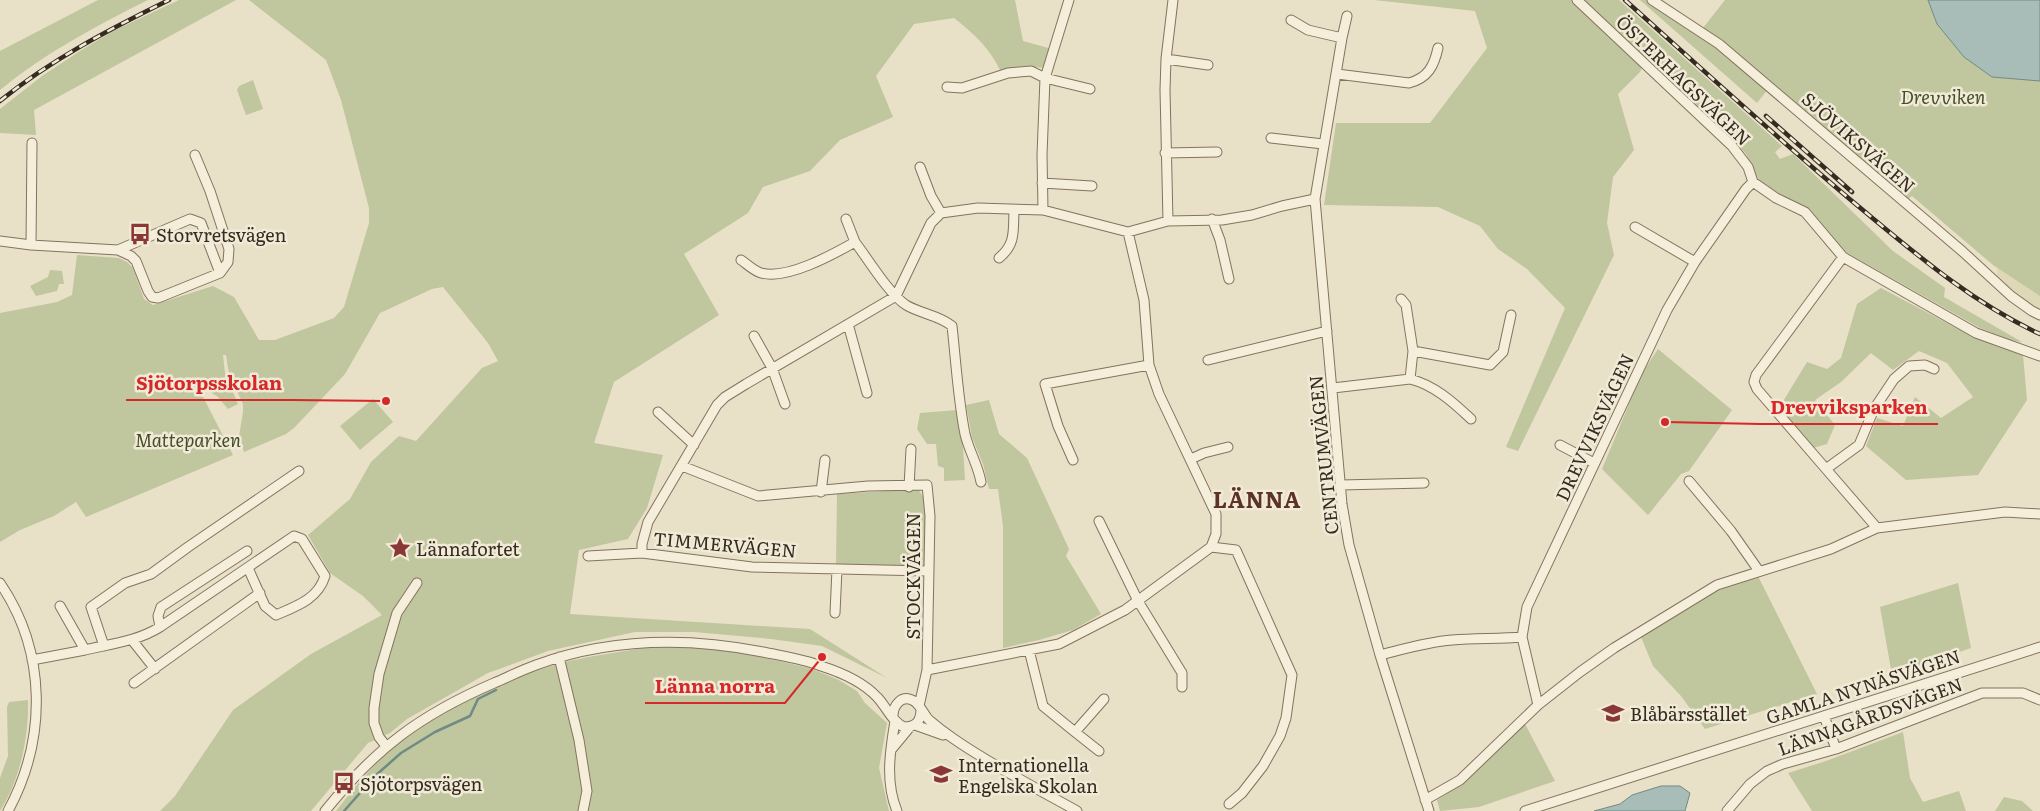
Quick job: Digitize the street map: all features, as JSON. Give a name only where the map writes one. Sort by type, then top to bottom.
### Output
[{"type":"street","points":[[1043,210],[1045,78],[1069,0]]},
{"type":"street","points":[[1168,221],[1166,59],[1173,0]]},
{"type":"street","name":"ÖSTERHAGSVÄGEN","points":[[1577,0],[1732,146],[1748,167],[1753,182],[1776,198],[1804,212],[1843,257],[1976,333],[2040,356]]},
{"type":"street","name":"SJÖVIKSVÄGEN","points":[[1652,0],[1719,44],[2011,296],[2040,315]]},
{"type":"street","name":"CENTRUMVÄGEN","points":[[1347,16],[1315,199],[1342,504],[1348,545],[1429,811]]},
{"type":"street","points":[[1291,20],[1308,30],[1342,38]]},
{"type":"street","points":[[1337,74],[1409,83],[1414,82],[1419,80],[1434,64],[1438,48]]},
{"type":"street","points":[[1166,59],[1208,65]]},
{"type":"street","points":[[947,87],[962,88],[1008,73],[1031,71],[1045,78],[1090,89]]},
{"type":"street","points":[[1271,138],[1324,144]]},
{"type":"street","points":[[31,246],[32,143]]},
{"type":"street","points":[[1166,153],[1217,152]]},
{"type":"street","points":[[0,241],[31,246],[118,250],[131,256],[136,261],[148,291],[152,297],[158,298],[220,273],[228,262],[229,249],[210,192],[195,155]]},
{"type":"street","points":[[920,166],[931,196],[942,213]]},
{"type":"street","name":"DREVVIKSVÄGEN","points":[[1538,706],[1522,637],[1527,607],[1667,310],[1695,262],[1746,189],[1753,182]]},
{"type":"street","points":[[1042,183],[1092,186]]},
{"type":"street","points":[[896,296],[931,224],[942,213],[978,208],[1043,210],[1128,232],[1168,221],[1252,216],[1282,206],[1315,199]]},
{"type":"street","points":[[999,258],[1008,251],[1012,242],[1014,210]]},
{"type":"street","points":[[118,250],[190,219],[196,220],[201,223],[220,273]]},
{"type":"street","points":[[846,219],[855,242],[896,296],[907,305],[944,319],[952,326],[965,432],[969,452],[979,469],[981,482]]},
{"type":"street","points":[[1212,219],[1220,240],[1229,279]]},
{"type":"street","points":[[1635,227],[1695,262]]},
{"type":"street","points":[[927,670],[1059,644],[1125,610],[1211,547],[1216,534],[1216,514],[1159,394],[1150,365],[1144,300],[1128,232]]},
{"type":"street","points":[[741,260],[760,273],[777,273],[811,265],[855,242]]},
{"type":"street","points":[[1843,257],[1756,375],[1754,382],[1757,388],[1877,528]]},
{"type":"street","name":"TIMMERVÄGEN","points":[[896,296],[772,368],[721,401],[711,414],[648,522],[639,547],[752,567],[927,571]]},
{"type":"street","points":[[1401,299],[1406,306],[1413,351],[1410,379]]},
{"type":"street","points":[[1413,351],[1490,366],[1503,352],[1510,315]]},
{"type":"street","points":[[848,324],[867,393]]},
{"type":"street","points":[[1208,360],[1327,331]]},
{"type":"street","points":[[754,336],[772,368],[785,404]]},
{"type":"street","points":[[1073,460],[1058,426],[1045,384],[1150,365]]},
{"type":"street","points":[[1826,469],[1859,445],[1874,409],[1894,379],[1909,366],[1925,365],[1934,369]]},
{"type":"street","points":[[1333,388],[1410,379],[1425,382],[1456,404],[1470,419]]},
{"type":"street","points":[[658,412],[694,445]]},
{"type":"street","points":[[1560,446],[1594,463]]},
{"type":"street","points":[[1191,459],[1228,447]]},
{"type":"street","name":"STOCKVÄGEN","points":[[910,487],[911,449]]},
{"type":"street","points":[[821,492],[825,460]]},
{"type":"street","name":"STOCKVÄGEN","points":[[682,466],[758,496],[821,492],[868,486],[910,487],[927,485],[930,516],[927,571],[927,670],[920,708]]},
{"type":"street","points":[[104,646],[91,607],[125,583],[152,574],[188,546],[299,471]]},
{"type":"street","points":[[1689,481],[1731,531],[1759,571]]},
{"type":"street","points":[[1341,485],[1424,483]]},
{"type":"street","points":[[1425,800],[1460,780],[1538,706],[1614,648],[1717,584],[1831,550],[1877,528],[2005,512],[2040,514]]},
{"type":"street","points":[[1099,521],[1138,600],[1182,673],[1182,687]]},
{"type":"street","points":[[32,660],[132,640],[160,627],[294,536],[302,539],[326,576],[322,587],[304,603],[276,615],[265,606],[248,568]]},
{"type":"street","points":[[588,556],[639,547]]},
{"type":"street","points":[[1211,547],[1236,550],[1292,674],[1286,718],[1280,736],[1263,766],[1242,793],[1228,804]]},
{"type":"street","points":[[160,627],[158,616],[161,607],[247,550]]},
{"type":"street","points":[[835,613],[837,569]]},
{"type":"street","points":[[386,746],[379,737],[374,723],[374,708],[379,674],[397,614],[417,583]]},
{"type":"street","points":[[1,584],[22,624],[32,660],[37,704],[31,757],[21,785],[8,811]]},
{"type":"street","points":[[134,683],[260,593]]},
{"type":"street","points":[[60,606],[85,650]]},
{"type":"street","points":[[1380,655],[1417,645],[1453,640],[1522,637]]},
{"type":"street","points":[[132,640],[155,669]]},
{"type":"street","points":[[325,811],[352,780],[386,746],[416,723],[452,702],[535,665],[559,657],[621,644],[697,642],[741,648],[821,665],[855,681],[876,696],[899,725],[912,726],[955,740]]},
{"type":"street","name":"GAMLA NYNÄSVÄGEN","points":[[1525,811],[2040,647]]},
{"type":"street","points":[[1029,650],[1043,706],[1098,751]]},
{"type":"street","points":[[559,657],[579,740],[586,791],[583,811]]},
{"type":"street","points":[[908,699],[924,684]]},
{"type":"street","name":"LÄNNAGÅRDSVÄGEN","points":[[1727,811],[1750,784],[1767,771],[1783,764],[1836,748],[1982,693],[2023,693],[2040,700]]},
{"type":"street","points":[[876,696],[898,701],[913,700],[934,724],[955,740],[1077,811]]},
{"type":"street","points":[[1075,732],[1104,699]]},
{"type":"street","points":[[897,811],[890,795],[890,751],[894,719],[893,711],[898,701]]},
{"type":"street","points":[[890,751],[912,726],[919,721],[920,708]]},
{"type":"street","points":[[1824,716],[1836,748]]},
{"type":"shaded area","points":[[2040,212],[2040,308],[2025,302],[1997,277],[1998,250]]},
{"type":"green space","points":[[98,0],[148,0],[71,41],[35,64],[0,90],[0,51]]},
{"type":"green space","points":[[179,0],[236,0],[34,110],[36,135],[0,133],[0,109],[42,76],[113,31]]},
{"type":"green space","name":"Matteparken","points":[[249,0],[1015,0],[1023,41],[1052,49],[1045,68],[1024,66],[1000,70],[991,54],[980,41],[954,18],[914,24],[876,76],[893,117],[840,140],[810,171],[763,187],[748,213],[684,254],[719,315],[614,382],[594,443],[663,455],[647,508],[628,539],[579,550],[570,614],[810,629],[887,678],[822,646],[694,632],[635,632],[548,651],[488,673],[407,719],[390,733],[368,743],[311,811],[160,811],[175,796],[233,710],[311,654],[382,615],[363,596],[330,573],[308,535],[350,499],[371,462],[399,436],[416,441],[482,368],[498,361],[488,343],[443,287],[432,289],[380,313],[345,374],[294,428],[286,434],[244,452],[239,436],[243,404],[229,374],[226,355],[223,355],[225,373],[238,404],[228,409],[217,396],[206,390],[201,393],[233,455],[86,517],[76,502],[54,516],[20,530],[0,542],[0,313],[57,302],[72,295],[77,255],[119,258],[127,262],[133,268],[144,299],[153,305],[213,286],[234,297],[259,340],[275,340],[334,318],[344,307],[369,223],[369,208],[341,100],[326,60]]},
{"type":"green space","points":[[1374,0],[1619,0],[1782,146],[1775,152],[1780,159],[1793,154],[1893,251],[1945,288],[1944,297],[2022,342],[2013,341],[1980,328],[1844,251],[1805,208],[1762,184],[1746,154],[1647,57],[1640,72],[1618,94],[1634,150],[1613,177],[1607,223],[1614,255],[1518,451],[1506,447],[1565,308],[1527,269],[1498,249],[1480,226],[1438,207],[1324,205],[1336,123],[1430,123],[1487,48],[1475,11]]},
{"type":"green space","points":[[1640,0],[1649,0],[1700,33],[1769,88],[1757,103]]},
{"type":"green space","name":"Drevviken","points":[[1725,0],[2040,0],[2040,296],[1993,265],[1912,196],[1908,199],[1703,28]]},
{"type":"green space","points":[[253,80],[263,109],[246,115],[237,90],[239,86]]},
{"type":"green space","points":[[50,270],[62,271],[64,284],[59,284],[57,291],[36,296],[30,286],[48,277]]},
{"type":"green space","points":[[1881,288],[1960,330],[2023,355],[2027,400],[1978,475],[1906,480],[1866,446],[1877,418],[1903,426],[1915,397],[1941,418],[1973,397],[1947,363],[1919,351],[1893,370],[1871,353],[1841,382],[1815,400],[1835,425],[1827,444],[1813,448],[1779,408],[1807,362],[1827,369],[1841,358],[1857,304]]},
{"type":"green space","points":[[1658,349],[1732,410],[1689,471],[1681,474],[1648,515],[1602,469],[1642,373]]},
{"type":"green space","points":[[373,399],[393,422],[360,450],[340,426]]},
{"type":"green space","points":[[989,400],[999,434],[1027,458],[1069,549],[1066,556],[1101,614],[1073,630],[1003,648],[1003,526],[998,489],[989,489],[983,464],[972,437],[966,405]]},
{"type":"green space","points":[[957,410],[963,447],[965,480],[944,481],[944,468],[938,466],[936,444],[927,444],[917,429],[920,413]]},
{"type":"green space","points":[[918,489],[927,502],[925,569],[836,565],[837,494]]},
{"type":"green space","points":[[1758,576],[1817,694],[1705,729],[1681,696],[1653,666],[1641,637],[1719,590]]},
{"type":"green space","points":[[1958,583],[1971,648],[1892,675],[1880,607]]},
{"type":"green space","points":[[648,647],[704,648],[737,651],[809,668],[837,679],[857,691],[865,703],[887,723],[879,768],[889,811],[336,811],[366,774],[386,754],[449,709],[496,686],[545,668],[569,661]]},
{"type":"green space","points":[[28,700],[27,729],[22,758],[13,786],[0,811],[0,778],[8,756],[7,707],[9,702]]},
{"type":"green space","points":[[1524,722],[1555,781],[1479,807],[1440,811],[1437,800],[1462,784]]},
{"type":"green space","points":[[1903,732],[1910,778],[1923,802],[1959,791],[1966,811],[1812,811],[1788,773],[1826,761]]},
{"type":"green space","points":[[2004,797],[2022,801],[2033,811],[1995,811]]},
{"type":"water","name":"Drevviken","points":[[1928,0],[2040,0],[2040,81],[1992,77],[1964,57],[1937,24]]},
{"type":"water","points":[[1661,786],[1680,786],[1690,793],[1685,811],[1594,811],[1620,804],[1632,795]]},
{"type":"waterway","points":[[344,811],[375,776],[401,753],[435,732],[470,716],[478,699],[496,690]]},
{"type":"railway","points":[[0,101],[61,58],[169,0]]},
{"type":"railway","points":[[1625,0],[1740,104],[1901,242],[1967,292],[2040,334]]},
{"type":"railway","points":[[1766,116],[1852,192]]},
{"type":"place","name":"Storvretsvägen","points":[[140,234]]},
{"type":"place","name":"Sjötorpsskolan","points":[[386,401]]},
{"type":"place","name":"Drevviksparken","points":[[1665,422]]},
{"type":"place","name":"Lännafortet","points":[[400,548]]},
{"type":"place","name":"Länna norra","points":[[822,657]]},
{"type":"place","name":"Blåbärsstället","points":[[1613,713]]},
{"type":"place","name":"Internationella Engelska Skolan","points":[[941,774]]},
{"type":"place","name":"Sjötorpsvägen","points":[[344,783]]},
{"type":"district","name":"LÄNNA","points":[[1257,498]]}]
